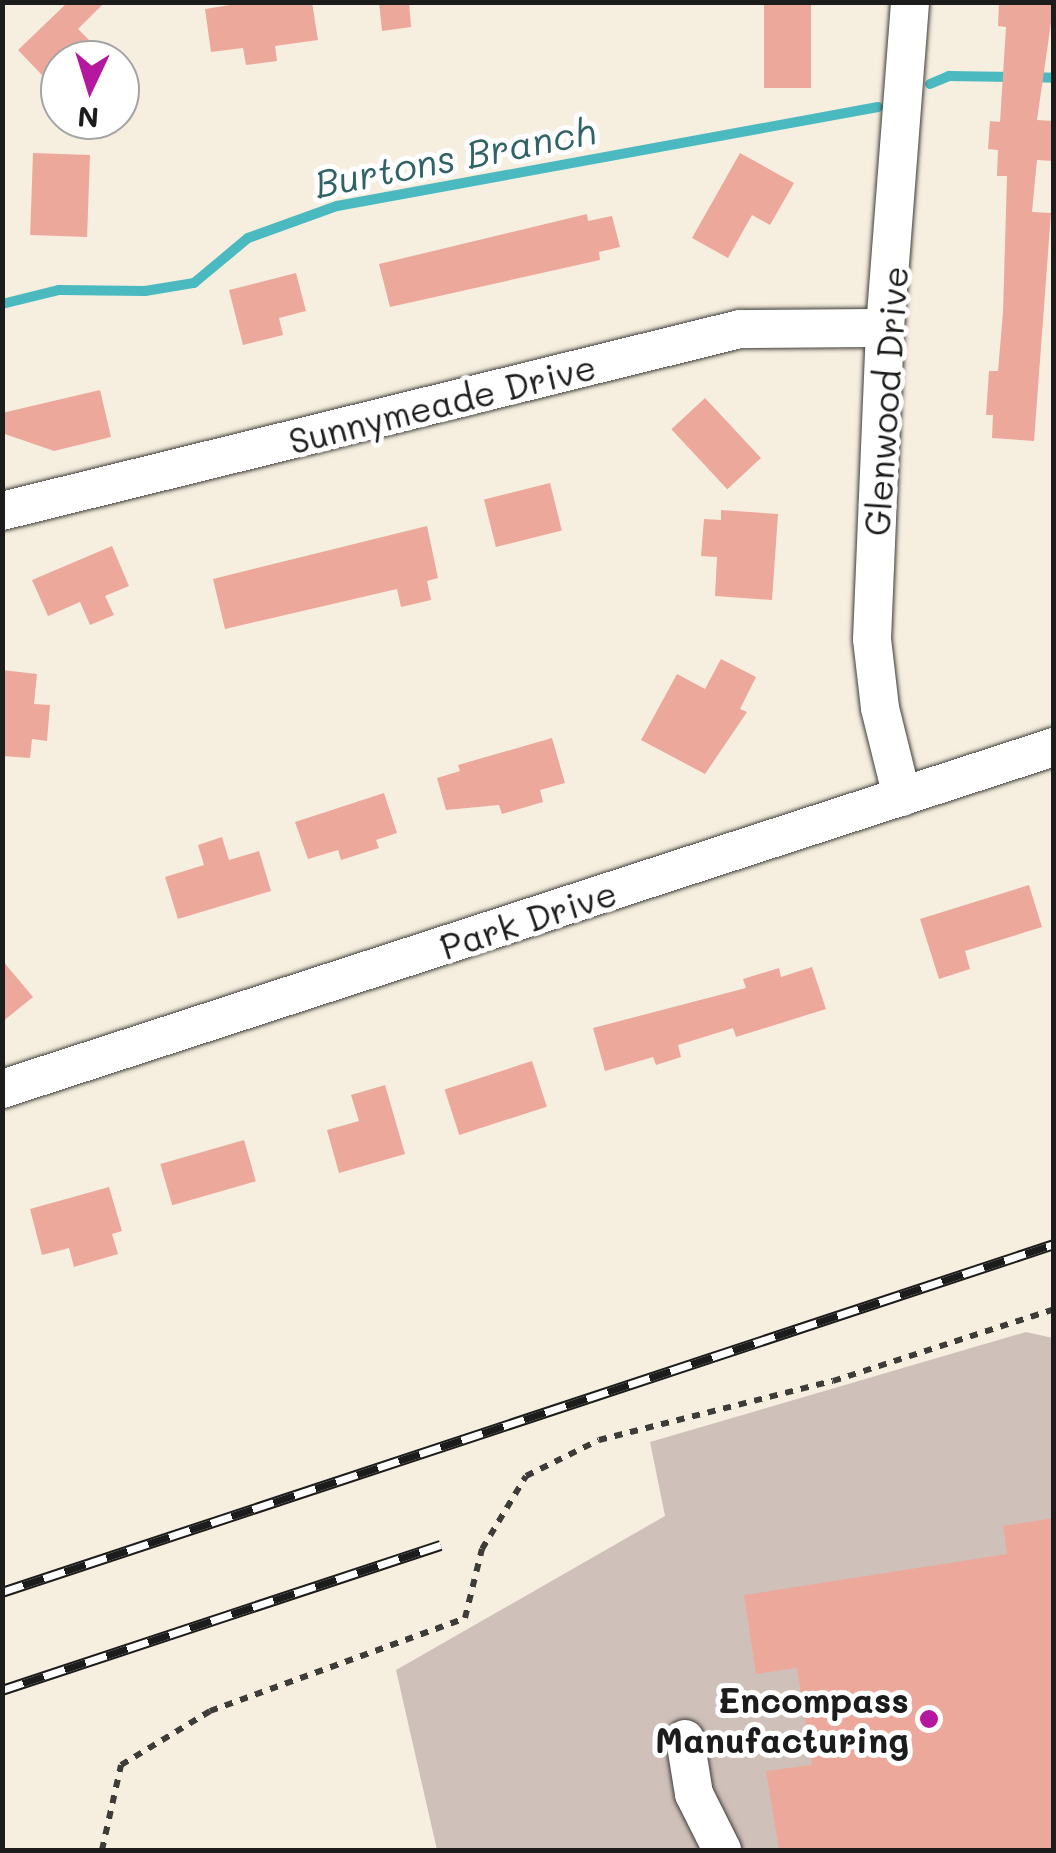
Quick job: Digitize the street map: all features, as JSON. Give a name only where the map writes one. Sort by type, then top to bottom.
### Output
[{"type":"street","name":"Glenwood Drive","points":[[902,798],[880,708],[872,639],[885,328],[910,2]]},
{"type":"street","name":"Sunnymeade Drive","points":[[2,510],[740,329],[885,328]]},
{"type":"street","name":"Park Drive","points":[[2,1089],[1054,747]]},
{"type":"street","points":[[685,1738],[694,1794],[722,1850]]},
{"type":"path","points":[[102,1850],[121,1765],[210,1711],[465,1618],[482,1549],[526,1476],[599,1440],[833,1381],[1054,1309]]},
{"type":"shaded area","points":[[1026,1332],[1053,1338],[1053,1850],[437,1850],[396,1670],[665,1516],[650,1442]]},
{"type":"building","points":[[68,2],[105,2],[78,29],[89,40],[40,40],[40,73],[18,50]]},
{"type":"building","points":[[249,2],[312,2],[318,40],[275,46],[277,61],[246,65],[243,48],[211,52],[205,9]]},
{"type":"building","points":[[379,2],[409,2],[411,27],[382,31]]},
{"type":"building","points":[[764,2],[811,2],[811,88],[764,88]]},
{"type":"building","points":[[999,2],[1054,2],[1037,120],[1054,121],[1054,161],[1037,160],[1032,212],[1051,213],[1034,441],[992,438],[993,415],[986,415],[989,371],[998,371],[1003,312],[1007,176],[997,176],[998,150],[988,149],[990,121],[1000,122],[1006,27],[998,26]]},
{"type":"building","points":[[33,153],[90,155],[87,237],[30,235]]},
{"type":"building","points":[[740,153],[794,183],[770,225],[752,215],[728,258],[692,238]]},
{"type":"building","points":[[587,214],[588,221],[612,216],[620,247],[599,252],[600,260],[390,307],[379,264]]},
{"type":"building","points":[[296,273],[306,311],[279,318],[283,335],[243,345],[229,290]]},
{"type":"building","points":[[100,390],[111,437],[54,451],[2,433],[2,413]]},
{"type":"building","points":[[705,398],[761,458],[727,489],[671,429]]},
{"type":"building","points":[[550,483],[562,531],[496,547],[484,499]]},
{"type":"building","points":[[721,510],[778,514],[772,600],[715,596],[717,557],[701,556],[704,519],[721,520]]},
{"type":"building","points":[[427,526],[438,578],[427,581],[431,600],[401,607],[397,589],[225,629],[213,579]]},
{"type":"building","points":[[112,546],[129,586],[105,596],[114,615],[90,625],[80,602],[48,616],[32,580]]},
{"type":"building","points":[[721,659],[756,677],[740,709],[747,712],[705,774],[641,740],[677,674],[705,689]]},
{"type":"building","points":[[2,670],[37,674],[34,704],[50,705],[47,741],[32,739],[30,758],[2,756]]},
{"type":"building","points":[[552,738],[565,783],[540,790],[543,802],[502,814],[499,805],[446,810],[437,778],[460,771],[458,765]]},
{"type":"building","points":[[384,793],[397,833],[376,840],[379,848],[341,860],[338,850],[308,859],[295,822]]},
{"type":"building","points":[[222,837],[229,860],[259,851],[271,891],[178,919],[165,877],[204,865],[198,845]]},
{"type":"building","points":[[1029,885],[1042,927],[965,951],[970,969],[939,979],[920,919]]},
{"type":"building","points":[[2,960],[33,997],[2,1022]]},
{"type":"building","points":[[812,967],[826,1009],[736,1037],[733,1028],[678,1045],[681,1057],[656,1065],[653,1057],[605,1071],[593,1028],[746,988],[743,979],[779,968],[781,977]]},
{"type":"building","points":[[532,1061],[547,1107],[459,1135],[445,1089]]},
{"type":"building","points":[[385,1085],[405,1154],[339,1173],[327,1130],[359,1121],[351,1095]]},
{"type":"building","points":[[244,1140],[256,1181],[172,1205],[160,1164]]},
{"type":"building","points":[[109,1187],[122,1231],[112,1234],[118,1254],[74,1267],[69,1248],[42,1255],[30,1209]]},
{"type":"building","name":"Encompass Manufacturing","points":[[1054,1518],[1054,1850],[779,1850],[766,1771],[812,1765],[797,1668],[756,1674],[744,1595],[1007,1554],[1003,1526]]},
{"type":"waterway","name":"Burtons Branch","points":[[930,84],[949,76],[1013,77]]},
{"type":"waterway","name":"Burtons Branch","points":[[1030,77],[1054,78]]},
{"type":"waterway","name":"Burtons Branch","points":[[2,304],[59,290],[145,291],[194,283],[248,238],[337,206],[878,107]]},
{"type":"railway","points":[[2,1592],[1054,1244]]},
{"type":"railway","points":[[2,1690],[441,1545]]},
{"type":"place","name":"Encompass Manufacturing","points":[[929,1719]]}]
